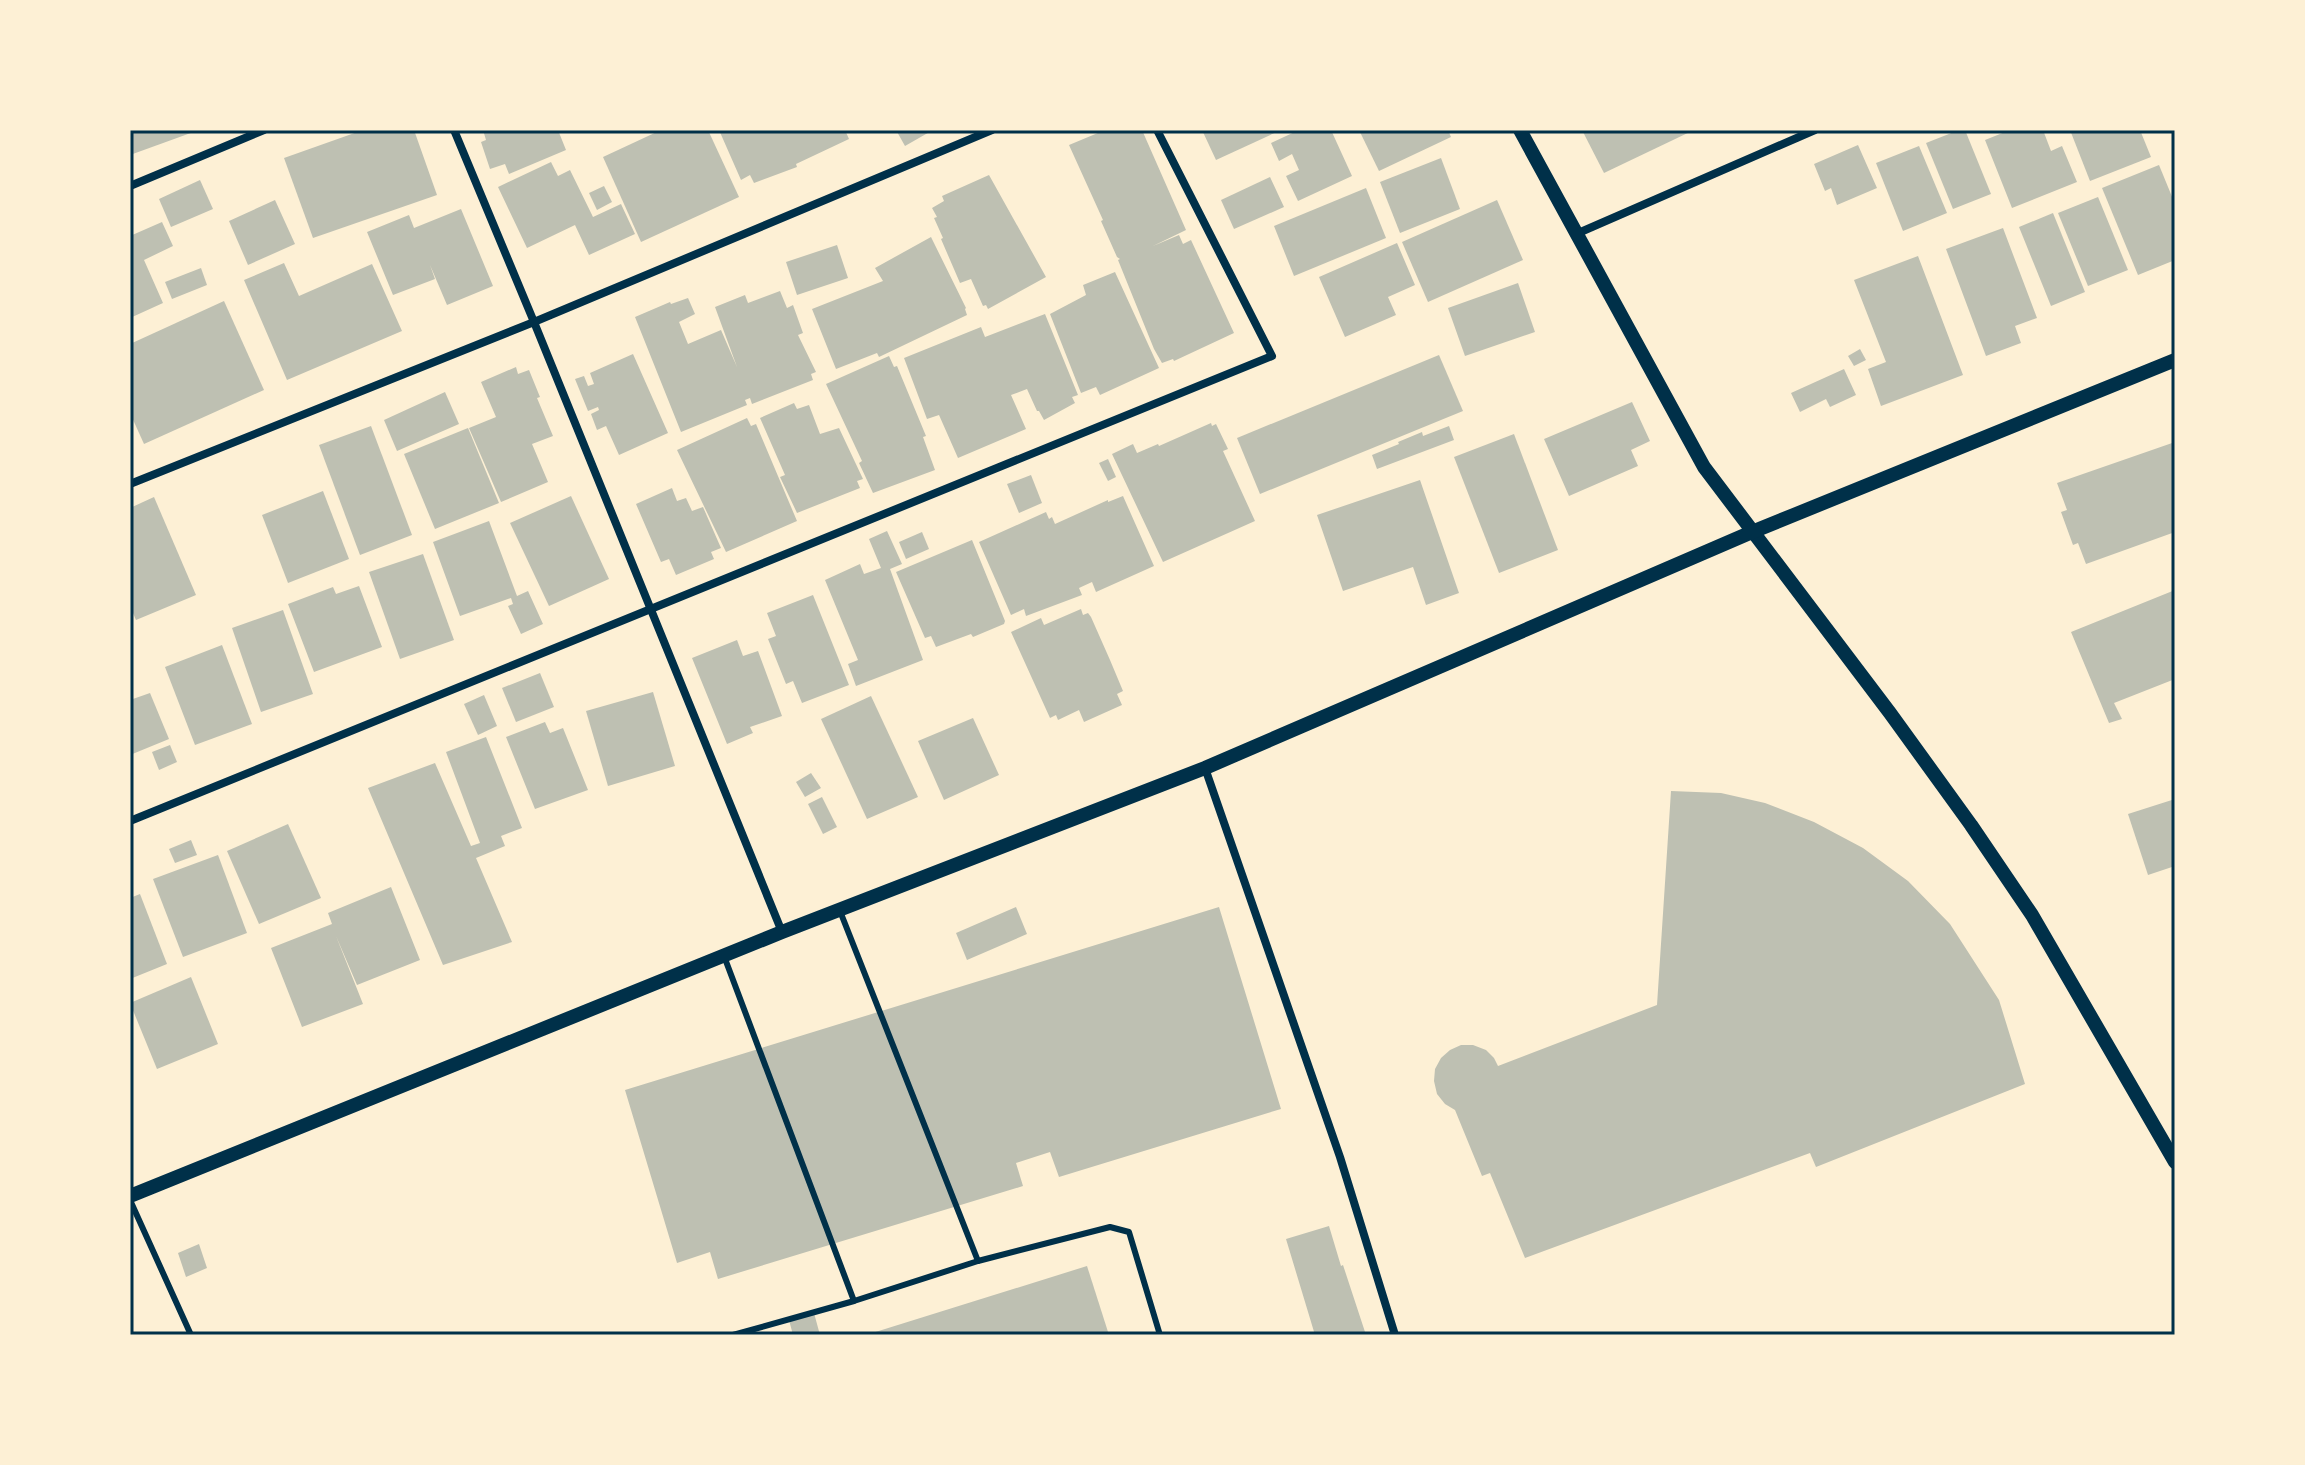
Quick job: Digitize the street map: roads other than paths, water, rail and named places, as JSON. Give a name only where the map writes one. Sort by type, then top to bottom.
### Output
[{"type":"street","points":[[130,186],[264,130]]},
{"type":"street","points":[[454,130],[782,932]]},
{"type":"street","points":[[130,484],[534,322],[992,130]]},
{"type":"street","points":[[130,821],[1272,356],[1157,130]]},
{"type":"street","points":[[1520,130],[1704,467],[1890,713],[2015,889],[2175,1162]]},
{"type":"street","points":[[1576,234],[1815,130]]},
{"type":"street","points":[[130,1198],[782,932],[1205,768],[1752,532],[2175,360]]},
{"type":"street","points":[[1205,768],[1340,1157],[1395,1335]]},
{"type":"lane","points":[[840,911],[978,1261]]},
{"type":"lane","points":[[724,956],[854,1301]]},
{"type":"lane","points":[[130,1198],[191,1335]]},
{"type":"lane","points":[[733,1335],[854,1301],[978,1261],[1110,1227],[1129,1232],[1160,1335]]}]
